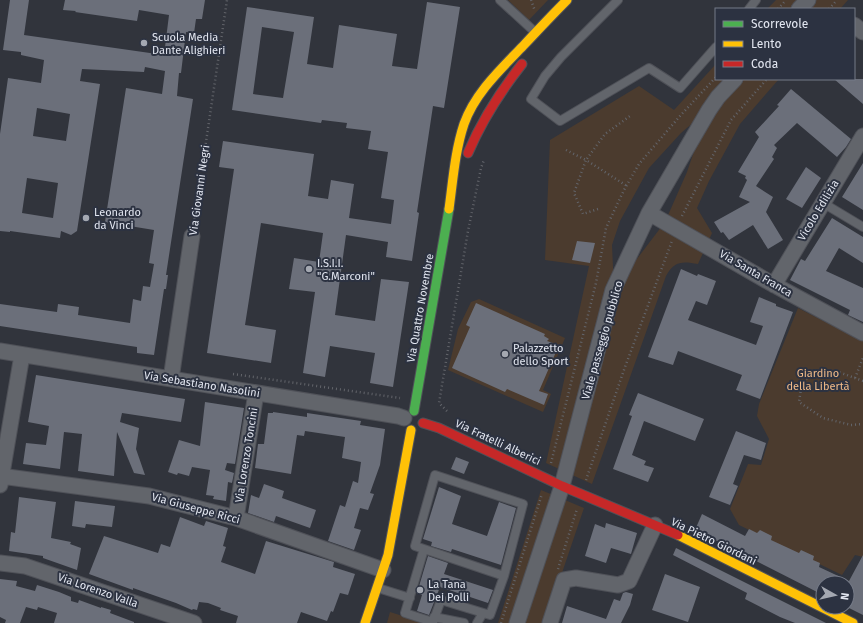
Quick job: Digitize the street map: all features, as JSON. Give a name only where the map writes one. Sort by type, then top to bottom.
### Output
[{"type":"main road","name":"Via Quattro Novembre","points":[[365,623],[388,555],[410,419],[449,211],[457,151],[461,134],[476,101],[488,83],[567,0]]},
{"type":"main road","points":[[556,11],[567,7],[574,0]]},
{"type":"main road","points":[[485,116],[490,99],[496,88],[533,42],[535,32]]},
{"type":"main road","name":"Via Quattro Novembre","points":[[449,211],[466,158],[485,116],[505,85],[526,59]]},
{"type":"main road","points":[[421,414],[423,417],[423,423],[420,428],[410,419],[421,414]]},
{"type":"main road","name":"Via Fratelli Alberici","points":[[423,423],[440,428],[562,486]]},
{"type":"main road","name":"Via Pietro Giordani","points":[[562,486],[655,525],[853,623]]},
{"type":"street","points":[[800,8],[808,0]]},
{"type":"street","points":[[855,26],[863,32]]},
{"type":"street","name":"Viale passeggio pubblico","points":[[517,623],[562,486],[614,290],[649,213],[708,110],[734,80]]},
{"type":"street","name":"Vicolo Edilizia","points":[[774,285],[863,136]]},
{"type":"street","name":"Via Santa Franca","points":[[649,213],[774,285],[862,330]]},
{"type":"street","name":"Via Giovanni Negri","points":[[171,379],[192,236]]},
{"type":"street","name":"Via Sebastiano Nasolini","points":[[0,351],[410,419]]},
{"type":"street","points":[[0,479],[22,355]]},
{"type":"street","name":"Via Lorenzo Toncini","points":[[236,518],[256,393]]},
{"type":"street","name":"Via Giuseppe Ricci","points":[[0,479],[149,496],[236,518],[383,570]]},
{"type":"street","points":[[550,623],[564,580],[576,578],[618,585],[629,581],[655,525]]},
{"type":"street","name":"Via Lorenzo Valla","points":[[0,563],[25,566],[161,618],[194,623]]},
{"type":"lane","points":[[500,0],[535,32]]},
{"type":"lane","points":[[750,8],[756,0]]},
{"type":"lane","points":[[615,1],[561,57],[545,76],[531,99],[560,121],[649,68],[680,88],[715,48]]},
{"type":"lane","points":[[823,203],[863,227]]},
{"type":"lane","points":[[424,549],[405,613],[433,622],[440,600],[490,615],[504,576],[523,504],[435,475],[415,546],[424,549],[504,576]]},
{"type":"lane","points":[[377,587],[410,598]]},
{"type":"lane","points":[[477,623],[483,613]]},
{"type":"lane","points":[[434,617],[464,623]]},
{"type":"path","name":"Via Giovanni Negri","points":[[192,236],[227,0]]},
{"type":"path","points":[[779,8],[786,0]]},
{"type":"path","points":[[832,6],[837,0]]},
{"type":"path","points":[[556,575],[630,353],[676,228],[731,120],[766,80]]},
{"type":"path","points":[[598,209],[583,214],[574,193],[586,160],[605,134],[630,116]]},
{"type":"path","points":[[566,150],[586,160],[627,186]]},
{"type":"path","points":[[447,411],[439,403],[468,231],[481,168],[486,156]]},
{"type":"path","points":[[855,378],[863,358]]},
{"type":"path","points":[[863,381],[836,371],[816,372],[802,382],[799,402],[823,418],[851,425],[863,424]]},
{"type":"path","points":[[226,373],[404,399]]},
{"type":"green space","points":[[508,0],[548,0],[529,20]]},
{"type":"green space","points":[[776,0],[848,0],[841,8],[768,8]]},
{"type":"green space","points":[[715,65],[715,80],[778,80],[740,124],[709,181],[697,208],[712,233],[698,264],[687,262],[679,263],[672,267],[666,276],[592,484],[546,463],[589,266],[545,260],[550,140],[639,86],[674,110]],"holes":[[[708,110],[687,172],[665,222],[614,289],[612,245],[620,221],[649,168],[681,133]]]},
{"type":"green space","name":"Palazzetto dello Sport","points":[[479,299],[565,338],[543,390],[551,394],[543,412],[448,370],[458,329],[471,302]]},
{"type":"green space","name":"Giardino della Libertà","points":[[798,308],[863,341],[863,557],[855,555],[842,575],[739,525],[730,509],[748,464],[761,465],[769,439],[757,416],[759,404]]},
{"type":"green space","points":[[541,490],[584,508],[545,623],[498,623]]},
{"type":"green space","points":[[390,612],[425,623],[387,623]]},
{"type":"building","points":[[10,0],[29,0],[24,35],[164,55],[169,15],[139,10],[137,21],[63,10],[65,0],[205,0],[202,19],[196,19],[194,33],[186,32],[181,73],[179,73],[177,96],[193,99],[166,275],[168,275],[166,289],[164,289],[154,355],[137,353],[137,347],[0,326],[0,304],[57,312],[58,304],[79,307],[78,315],[130,323],[133,299],[141,301],[143,286],[150,287],[154,264],[149,263],[154,230],[105,222],[126,88],[162,94],[165,71],[145,67],[144,72],[82,69],[80,81],[100,84],[77,231],[71,235],[61,231],[60,238],[0,231],[0,134],[8,78],[41,83],[44,60],[21,55],[21,52],[3,50]],"holes":[[[37,108],[70,114],[66,141],[33,136]],[[27,178],[58,183],[53,218],[22,213]]]},
{"type":"building","points":[[427,2],[460,7],[444,108],[433,106],[417,212],[419,213],[412,261],[386,257],[388,242],[346,235],[335,315],[375,321],[381,279],[409,282],[393,387],[370,383],[375,353],[330,346],[325,377],[303,373],[315,292],[289,289],[294,258],[319,262],[323,233],[261,223],[245,325],[276,330],[271,363],[207,353],[234,169],[219,167],[223,141],[314,154],[308,196],[328,199],[331,180],[354,184],[349,218],[391,224],[394,200],[381,198],[388,152],[368,149],[371,131],[346,128],[347,123],[322,120],[321,123],[232,110],[247,7],[314,17],[307,64],[333,68],[339,25],[397,34],[392,66],[417,69]],"holes":[[[262,27],[294,32],[283,98],[253,94]]]},
{"type":"building","points":[[863,79],[863,104],[835,80]]},
{"type":"building","points":[[791,89],[851,139],[837,157],[797,123],[774,145],[777,148],[772,157],[774,159],[756,186],[773,197],[766,212],[783,240],[768,249],[753,225],[729,240],[723,232],[721,233],[714,222],[750,202],[739,197],[747,180],[745,178],[746,176],[738,172],[759,137],[755,132],[779,106],[777,105]]},
{"type":"building","points":[[863,163],[863,210],[842,197]]},
{"type":"building","points":[[806,167],[821,178],[802,208],[786,199]]},
{"type":"building","points":[[832,218],[863,237],[863,263],[839,248],[826,271],[863,288],[863,322],[848,315],[850,310],[790,280],[801,259],[805,261]]},
{"type":"building","points":[[577,241],[595,243],[590,263],[572,260]]},
{"type":"building","points":[[681,269],[697,276],[698,274],[716,281],[707,305],[696,301],[688,320],[756,345],[763,326],[750,322],[759,297],[776,304],[776,306],[793,312],[760,399],[736,390],[742,375],[678,351],[673,365],[648,357]]},
{"type":"building","name":"Palazzetto dello Sport","points":[[476,303],[545,334],[544,336],[549,339],[547,341],[559,345],[539,391],[548,394],[544,405],[507,389],[505,392],[452,368],[470,327],[466,325]]},
{"type":"building","points":[[36,375],[185,399],[181,422],[122,413],[120,422],[139,428],[136,449],[145,475],[134,473],[117,432],[114,476],[78,471],[82,434],[64,432],[60,469],[23,464],[26,443],[46,445],[49,426],[28,422]]},
{"type":"building","points":[[638,393],[704,419],[695,441],[644,421],[632,455],[646,461],[644,465],[654,468],[648,482],[613,469],[632,416],[629,415]]},
{"type":"building","points":[[205,402],[244,408],[235,464],[227,463],[225,470],[234,473],[232,483],[228,482],[226,501],[213,499],[214,496],[206,495],[210,470],[192,467],[189,476],[178,473],[177,475],[168,472],[179,440],[200,446]]},
{"type":"building","points":[[273,412],[307,417],[307,413],[361,421],[360,425],[385,429],[380,465],[370,493],[374,494],[368,510],[360,508],[354,528],[361,530],[354,550],[328,541],[340,505],[345,507],[353,481],[358,483],[361,462],[342,458],[345,437],[305,431],[304,436],[297,435],[291,474],[255,468],[258,444],[264,444],[268,413]]},
{"type":"building","points":[[736,431],[766,443],[761,460],[744,455],[733,484],[738,486],[730,505],[709,497]]},
{"type":"building","points":[[456,457],[469,462],[464,474],[451,469]]},
{"type":"building","points":[[264,484],[284,491],[282,498],[316,510],[310,528],[276,516],[274,522],[248,513],[251,495],[259,498]]},
{"type":"building","points":[[439,487],[461,496],[452,524],[487,536],[499,502],[516,508],[501,565],[452,549],[451,552],[431,546],[432,542],[423,539]]},
{"type":"building","points":[[19,497],[56,502],[51,538],[71,542],[70,544],[81,548],[77,570],[43,558],[43,556],[9,551],[11,532],[15,533]]},
{"type":"building","points":[[75,501],[115,506],[112,527],[86,524],[85,528],[72,526]]},
{"type":"building","points":[[702,514],[745,536],[749,529],[757,533],[760,530],[772,536],[771,540],[799,553],[801,550],[814,556],[813,560],[820,563],[819,567],[836,575],[815,575],[815,591],[695,530]]},
{"type":"building","points":[[180,517],[204,526],[206,521],[228,528],[223,546],[226,547],[221,562],[255,574],[266,541],[334,562],[333,567],[355,574],[348,595],[340,593],[333,612],[331,611],[327,621],[301,612],[297,623],[236,623],[238,616],[220,610],[221,608],[208,603],[199,602],[197,610],[192,610],[176,603],[133,588],[133,590],[89,574],[104,536],[158,553],[161,544],[170,547]]},
{"type":"building","points":[[606,523],[637,533],[631,554],[611,548],[606,563],[585,556],[595,524],[605,528]]},
{"type":"building","points":[[676,548],[826,623],[795,623],[780,617],[745,599],[747,593],[673,555]]},
{"type":"building","points":[[863,555],[863,615],[855,611],[855,575],[852,575]]},
{"type":"building","points":[[428,556],[448,563],[444,574],[493,590],[488,603],[440,587],[429,615],[417,611],[422,595],[417,593]]},
{"type":"building","points":[[665,574],[700,587],[688,622],[652,610]]},
{"type":"building","points":[[0,579],[17,581],[16,586],[35,591],[37,585],[59,592],[71,597],[71,601],[78,603],[79,600],[111,610],[110,613],[134,623],[54,623],[57,613],[38,607],[37,610],[26,607],[20,623],[5,623],[6,620],[0,617]]},
{"type":"building","points":[[626,592],[633,594],[630,605],[621,623],[562,623],[567,606],[606,619],[614,599],[620,601],[623,593]]},
{"type":"traffic: fast","points":[[414,411],[449,209]]},
{"type":"traffic: slow","points":[[449,209],[458,145],[464,124],[475,102],[481,92],[497,73],[567,0]]},
{"type":"traffic: slow","points":[[365,623],[388,555],[411,430]]},
{"type":"traffic: slow","points":[[678,535],[853,623]]},
{"type":"traffic: jam","points":[[468,153],[479,129],[492,107],[522,64]]},
{"type":"traffic: jam","points":[[423,423],[439,428],[562,486],[678,535]]},
{"type":"place","name":"Scuola Media Dante Alighieri","points":[[144,43]]},
{"type":"place","name":"Leonardo da Vinci","points":[[86,218]]},
{"type":"place","name":"I.S.I.I. \"G.Marconi\"","points":[[309,269]]},
{"type":"place","name":"Palazzetto dello Sport","points":[[505,354]]},
{"type":"place","name":"La Tana Dei Polli","points":[[420,590]]}]
